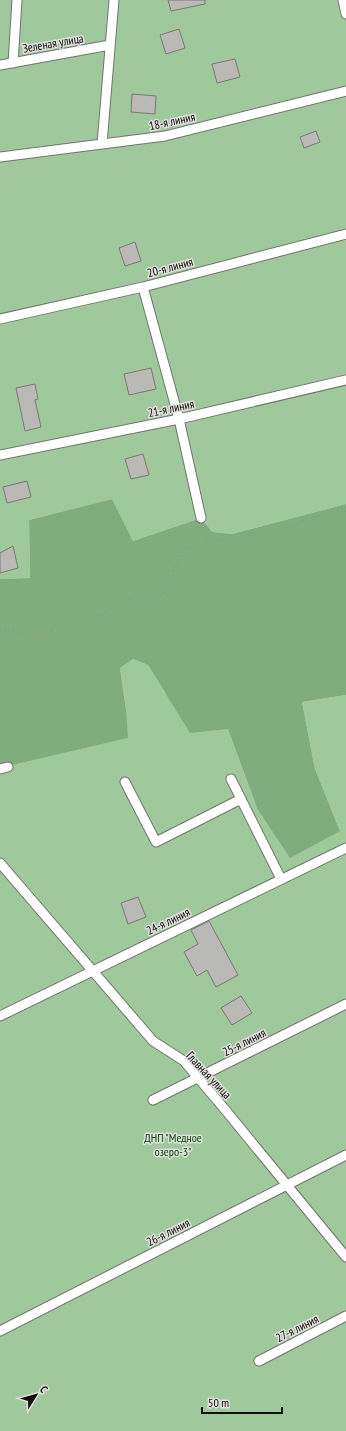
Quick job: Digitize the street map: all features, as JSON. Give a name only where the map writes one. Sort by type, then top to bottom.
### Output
[{"type":"street","points":[[14,63],[17,0]]},
{"type":"street","points":[[102,144],[114,0]]},
{"type":"street","points":[[343,0],[346,14]]},
{"type":"street","name":"Зеленая улица","points":[[0,65],[110,45]]},
{"type":"street","name":"18-я линия","points":[[0,157],[165,136],[346,92]]},
{"type":"street","name":"20-я линия","points":[[0,320],[143,287],[346,234]]},
{"type":"street","points":[[143,287],[179,419],[201,518]]},
{"type":"street","name":"21-я линия","points":[[0,455],[179,419],[346,380]]},
{"type":"street","points":[[231,779],[281,879]]},
{"type":"street","points":[[125,782],[156,842],[241,799]]},
{"type":"street","name":"24-я линия","points":[[0,1016],[346,848]]},
{"type":"street","name":"Главная улица","points":[[1,866],[153,1041],[184,1062],[346,1257]]},
{"type":"street","name":"25-я линия","points":[[153,1100],[198,1079],[346,1004]]},
{"type":"street","name":"26-я линия","points":[[0,1331],[346,1155]]},
{"type":"street","name":"27-я линия","points":[[259,1361],[346,1316]]},
{"type":"path","points":[[208,536],[216,539],[231,540],[258,534],[266,536],[282,531],[298,523],[332,512],[346,511]]},
{"type":"path","points":[[0,630],[14,631],[38,640],[49,635],[55,624],[92,614],[100,616],[120,602],[136,596],[161,595],[170,584],[180,553],[184,549],[196,549],[208,544],[208,536],[201,518]]},
{"type":"green space","points":[[0,0],[346,0],[346,504],[232,534],[211,532],[201,518],[133,541],[112,499],[29,520],[30,578],[0,579]]},
{"type":"green space","points":[[112,499],[133,541],[201,518],[212,532],[232,534],[346,504],[346,695],[302,702],[315,769],[340,831],[290,858],[257,808],[228,729],[190,733],[148,665],[133,659],[120,668],[128,738],[0,768],[0,579],[30,578],[29,520]]},
{"type":"green space","name":"ДНП \"Медное озеро-3\"","points":[[133,659],[148,665],[165,693],[228,729],[257,808],[340,831],[315,769],[302,702],[346,695],[346,1431],[0,1431],[0,768],[127,738],[126,710],[120,668]]},
{"type":"building","points":[[168,0],[205,0],[205,4],[171,11]]},
{"type":"building","points":[[179,29],[185,48],[166,54],[160,35]]},
{"type":"building","points":[[235,59],[240,77],[217,83],[212,64]]},
{"type":"building","points":[[132,94],[156,96],[155,114],[131,112]]},
{"type":"building","points":[[316,131],[320,142],[304,148],[300,137]]},
{"type":"building","points":[[135,242],[141,261],[125,266],[119,248]]},
{"type":"building","points":[[151,368],[156,389],[129,395],[124,374]]},
{"type":"building","points":[[35,384],[38,399],[35,400],[41,427],[25,431],[16,388]]},
{"type":"building","points":[[143,454],[149,475],[131,479],[125,459]]},
{"type":"building","points":[[27,481],[31,497],[7,503],[3,487]]},
{"type":"building","points":[[13,546],[18,568],[0,573],[0,553]]},
{"type":"building","points":[[138,897],[146,917],[128,924],[121,903]]},
{"type":"building","points":[[209,921],[238,975],[216,987],[207,970],[197,976],[184,952],[198,944],[191,930]]},
{"type":"building","points":[[241,996],[252,1013],[232,1025],[221,1008]]}]
